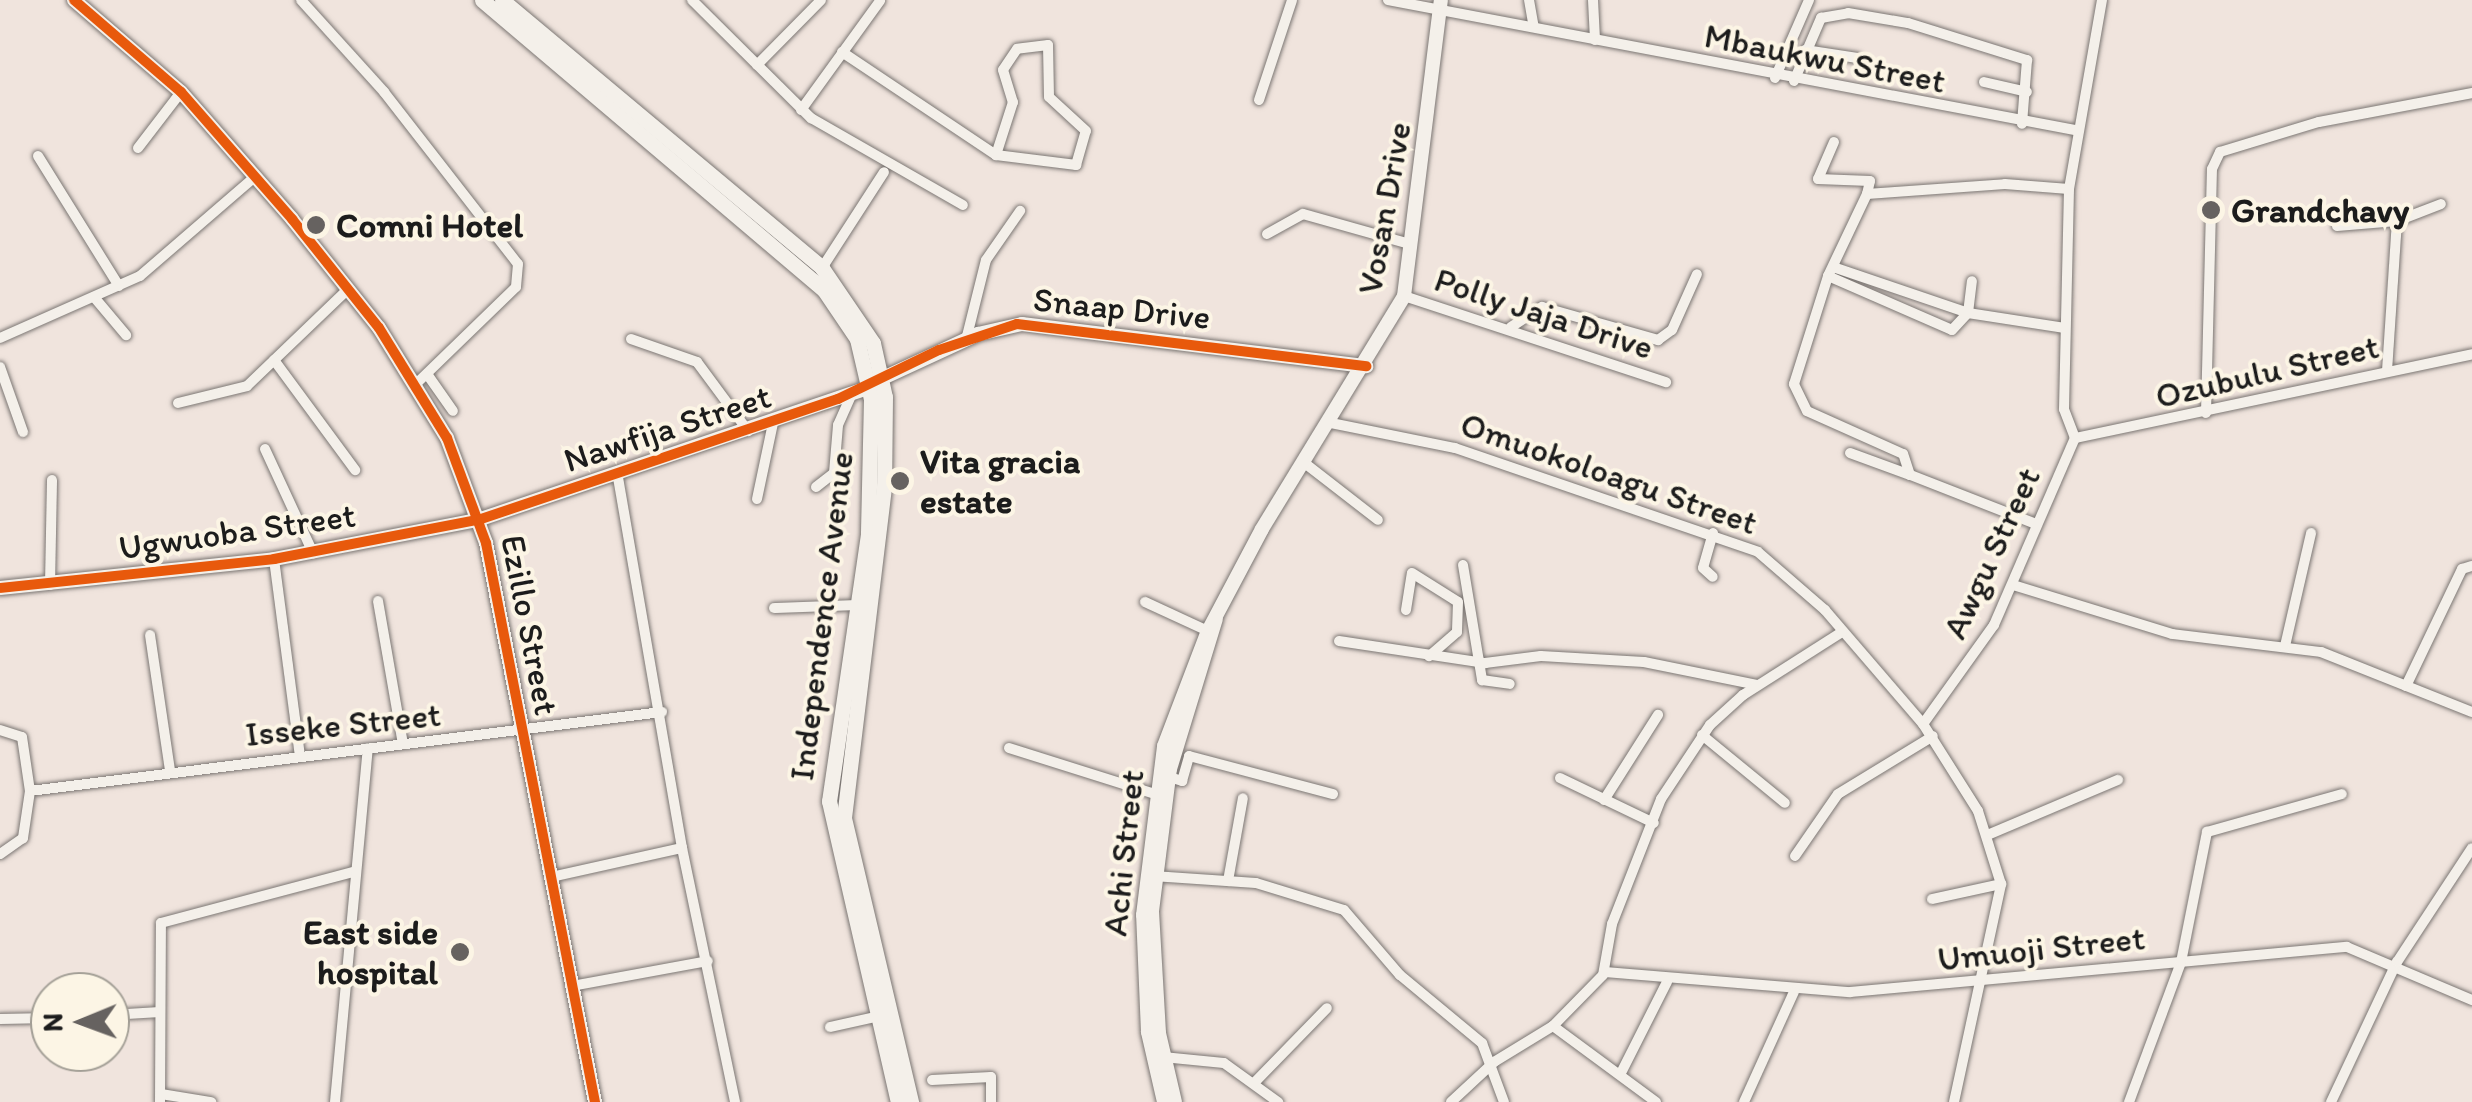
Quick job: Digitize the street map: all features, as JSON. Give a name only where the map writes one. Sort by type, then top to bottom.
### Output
[{"type":"main road","name":"Independence Avenue","points":[[482,0],[824,290],[857,339],[876,382]]},
{"type":"main road","name":"Independence Avenue","points":[[502,0],[822,268],[856,309],[876,382],[868,588],[841,752]]},
{"type":"main road","name":"Independence Avenue","points":[[868,588],[858,605],[836,801],[849,872],[877,962],[911,1102]]},
{"type":"main road","name":"Independence Avenue","points":[[877,962],[882,1016],[898,1102]]},
{"type":"street","name":"Ezillo Street","points":[[74,0],[180,92],[256,176],[421,379],[480,519],[595,1102]]},
{"type":"street","points":[[301,0],[384,92],[518,264],[516,288],[421,379],[453,411]]},
{"type":"street","points":[[692,0],[801,110],[957,203]]},
{"type":"street","points":[[757,65],[821,0]]},
{"type":"street","points":[[1259,100],[1292,0]]},
{"type":"street","name":"Mbaukwu Street","points":[[1388,0],[1443,5],[1775,78],[2022,124],[2075,130]]},
{"type":"street","points":[[1530,0],[1534,28]]},
{"type":"street","points":[[1593,0],[1595,40]]},
{"type":"street","points":[[1775,78],[1808,0]]},
{"type":"street","points":[[2074,438],[2064,409],[2070,189],[2075,130],[2102,0]]},
{"type":"street","points":[[801,110],[880,1]]},
{"type":"street","name":"Vosan Drive","points":[[1212,624],[1302,461],[1366,366],[1404,296],[1443,5]]},
{"type":"street","points":[[1794,81],[1814,27],[1833,13],[1908,23],[2022,56],[2027,92],[2022,124]]},
{"type":"street","points":[[842,52],[996,154],[1076,164],[1083,152],[1086,131],[1050,97],[1048,46],[1017,48],[1003,70],[1013,102],[996,154]]},
{"type":"street","points":[[1805,50],[1857,58]]},
{"type":"street","points":[[1984,82],[2027,92]]},
{"type":"street","points":[[138,148],[180,92]]},
{"type":"street","points":[[2206,413],[2216,158],[2319,122],[2472,93]]},
{"type":"street","points":[[1834,142],[1818,179],[1870,181],[1831,272],[1795,394],[1817,417],[1904,454],[1910,475]]},
{"type":"street","points":[[38,156],[119,286]]},
{"type":"street","points":[[822,268],[884,172]]},
{"type":"street","points":[[0,338],[119,286],[165,260],[256,176]]},
{"type":"street","points":[[1866,194],[2004,184],[2070,189]]},
{"type":"street","points":[[2337,226],[2396,221],[2442,204]]},
{"type":"street","points":[[966,340],[986,260],[1020,211]]},
{"type":"street","points":[[1267,234],[1303,214],[1410,244]]},
{"type":"street","points":[[2387,371],[2396,221]]},
{"type":"street","points":[[1831,272],[1968,314],[2066,328]]},
{"type":"street","points":[[1831,272],[1885,296],[1936,328],[1952,330],[1968,314],[1972,281]]},
{"type":"street","points":[[1511,326],[1542,307],[1658,340],[1672,330],[1697,274]]},
{"type":"street","points":[[178,402],[247,386],[348,289]]},
{"type":"street","name":"Polly Jaja Drive","points":[[1404,296],[1511,326],[1666,382]]},
{"type":"street","points":[[94,297],[126,335]]},
{"type":"street","name":"Snaap Drive","points":[[876,382],[966,340],[1022,324],[1366,366]]},
{"type":"street","name":"Nawfija Street","points":[[631,339],[695,360],[748,430]]},
{"type":"street","name":"Ozubulu Street","points":[[2074,438],[2472,354]]},
{"type":"street","points":[[274,360],[355,470]]},
{"type":"street","points":[[0,367],[23,432]]},
{"type":"street","name":"Nawfija Street","points":[[480,519],[773,423],[876,382]]},
{"type":"street","points":[[816,487],[834,472],[838,425],[852,394]]},
{"type":"street","name":"Omuokoloagu Street","points":[[1326,422],[1455,448],[1713,533],[1774,562],[1923,724]]},
{"type":"street","points":[[758,499],[773,423]]},
{"type":"street","name":"Awgu Street","points":[[1923,724],[1983,644],[2014,584],[2074,438]]},
{"type":"street","points":[[264,449],[314,553]]},
{"type":"street","points":[[1850,454],[2036,524]]},
{"type":"street","points":[[1302,461],[1378,520]]},
{"type":"street","points":[[618,476],[674,778],[682,848],[736,1102]]},
{"type":"street","points":[[50,585],[52,480]]},
{"type":"street","name":"Ugwuoba Street","points":[[0,588],[274,559],[480,519]]},
{"type":"street","points":[[1713,533],[1703,568],[1714,577]]},
{"type":"street","points":[[2285,646],[2308,575],[2311,533]]},
{"type":"street","points":[[274,559],[300,756]]},
{"type":"street","points":[[1463,565],[1485,663],[1484,686],[1510,684]]},
{"type":"street","points":[[2406,686],[2462,569],[2472,566]]},
{"type":"street","points":[[1406,610],[1412,572],[1458,602],[1456,632],[1429,656]]},
{"type":"street","points":[[2014,584],[2172,634],[2285,646],[2472,712]]},
{"type":"street","points":[[378,600],[403,744]]},
{"type":"street","points":[[1146,602],[1212,624]]},
{"type":"street","points":[[774,608],[858,605]]},
{"type":"street","name":"Achi Street","points":[[1150,876],[1169,776],[1212,624]]},
{"type":"street","name":"Achi Street","points":[[1164,1102],[1158,1057],[1150,876],[1154,794],[1172,721],[1212,624]]},
{"type":"street","points":[[1451,1102],[1494,1062],[1553,1026],[1605,972],[1612,924],[1654,823],[1702,735],[1757,685],[1842,632]]},
{"type":"street","points":[[150,635],[170,770]]},
{"type":"street","points":[[1339,641],[1485,663],[1541,656],[1644,662],[1757,685]]},
{"type":"street","name":"Isseke Street","points":[[30,791],[170,770],[524,734],[662,712]]},
{"type":"street","points":[[1604,800],[1658,715]]},
{"type":"street","points":[[1923,724],[1990,834],[2001,884],[1983,982],[1954,1102]]},
{"type":"street","points":[[0,730],[22,737],[30,791],[24,838],[0,854]]},
{"type":"street","points":[[1702,735],[1786,803]]},
{"type":"street","points":[[1794,856],[1838,794],[1932,736]]},
{"type":"street","points":[[1009,748],[1154,794]]},
{"type":"street","points":[[335,1102],[352,872],[368,749]]},
{"type":"street","points":[[1169,776],[1182,781],[1188,756],[1333,794]]},
{"type":"street","points":[[1560,778],[1654,823]]},
{"type":"street","points":[[1990,834],[2118,780]]},
{"type":"street","points":[[2129,1102],[2181,962],[2207,832],[2342,794]]},
{"type":"street","points":[[1228,881],[1242,798]]},
{"type":"street","points":[[551,877],[682,848]]},
{"type":"street","points":[[2331,1102],[2397,962],[2472,848]]},
{"type":"street","points":[[211,1102],[161,1098],[156,936],[166,918],[352,872]]},
{"type":"street","points":[[1150,876],[1228,881],[1344,910],[1494,1062],[1504,1102]]},
{"type":"street","points":[[1932,899],[2001,884]]},
{"type":"street","name":"Umuoji Street","points":[[1605,972],[1667,982],[1794,992],[1983,982],[2346,947],[2397,962],[2472,1000]]},
{"type":"street","points":[[572,986],[708,960]]},
{"type":"street","points":[[1622,1071],[1667,982]]},
{"type":"street","points":[[1744,1102],[1794,992]]},
{"type":"street","points":[[1255,1082],[1327,1008]]},
{"type":"street","points":[[130,1014],[160,1012]]},
{"type":"street","points":[[830,1026],[882,1016]]},
{"type":"street","points":[[0,1019],[30,1018]]},
{"type":"street","points":[[1553,1026],[1622,1071],[1656,1102]]},
{"type":"street","points":[[1175,1102],[1158,1057],[1224,1063],[1278,1102]]},
{"type":"street","points":[[932,1080],[991,1077],[991,1102]]},
{"type":"cycle path","points":[[74,0],[181,92],[292,219],[379,328],[447,438],[486,543],[595,1102]]},
{"type":"cycle path","points":[[0,588],[274,559],[481,519],[838,399],[939,350],[1017,324],[1366,366]]},
{"type":"place","name":"Grandchavy","points":[[2211,210]]},
{"type":"place","name":"Comni Hotel","points":[[316,225]]},
{"type":"place","name":"Vita gracia estate","points":[[900,481]]},
{"type":"place","name":"East side hospital","points":[[460,952]]}]
